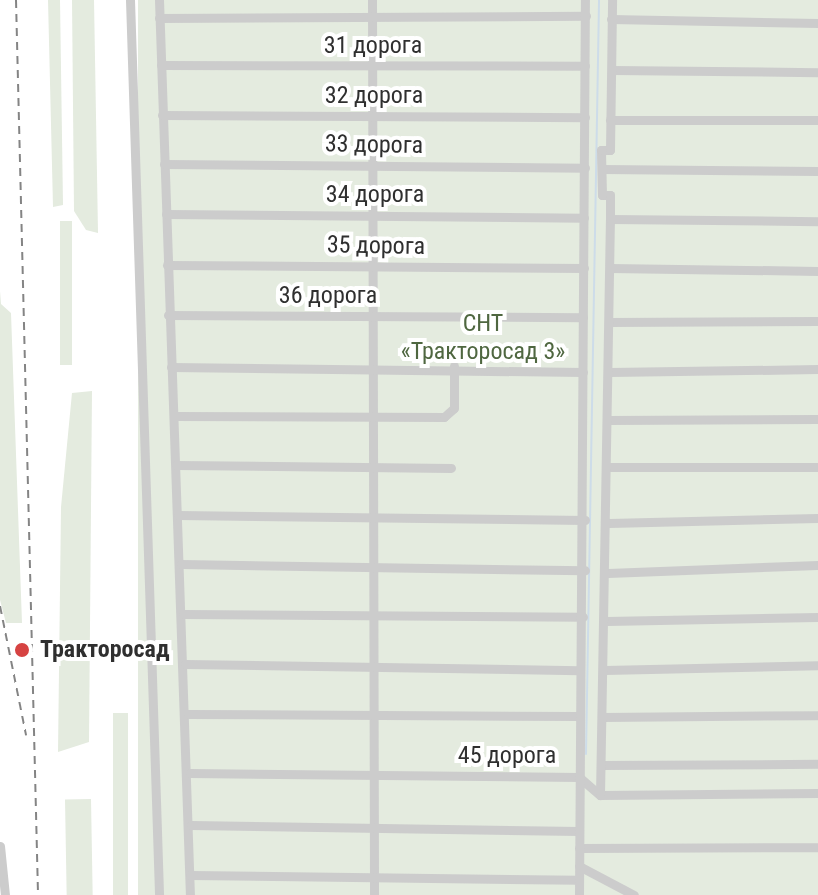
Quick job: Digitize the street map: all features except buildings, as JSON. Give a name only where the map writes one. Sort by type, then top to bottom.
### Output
[{"type":"street","points":[[130,0],[159,895]]},
{"type":"street","points":[[159,0],[168,315],[188,714],[190,895]]},
{"type":"street","points":[[372,0],[374,895]]},
{"type":"street","points":[[579,895],[578,716],[585,570],[585,0]]},
{"type":"street","points":[[612,0],[610,150],[601,150],[610,219],[610,372],[607,621],[600,795],[818,793]]},
{"type":"street","points":[[159,18],[586,16]]},
{"type":"street","points":[[611,19],[818,23]]},
{"type":"street","name":"31 дорога","points":[[161,65],[585,66]]},
{"type":"street","points":[[612,70],[818,72]]},
{"type":"street","name":"32 дорога","points":[[162,115],[585,117]]},
{"type":"street","points":[[610,120],[818,120]]},
{"type":"street","name":"33 дорога","points":[[164,164],[585,168]]},
{"type":"street","points":[[602,169],[818,171]]},
{"type":"street","name":"34 дорога","points":[[166,214],[584,218]]},
{"type":"street","points":[[610,219],[818,221]]},
{"type":"street","name":"35 дорога","points":[[167,265],[584,268]]},
{"type":"street","points":[[610,268],[818,271]]},
{"type":"street","name":"36 дорога","points":[[168,315],[583,317]]},
{"type":"street","points":[[609,322],[818,321]]},
{"type":"street","points":[[171,367],[454,366],[583,372]]},
{"type":"street","points":[[174,416],[444,417],[454,408],[454,366]]},
{"type":"street","points":[[610,372],[818,369]]},
{"type":"street","points":[[608,420],[818,419]]},
{"type":"street","points":[[176,465],[451,468]]},
{"type":"street","points":[[607,467],[818,467]]},
{"type":"street","points":[[178,515],[585,520]]},
{"type":"street","points":[[609,523],[818,518]]},
{"type":"street","points":[[181,564],[585,570]]},
{"type":"street","points":[[608,573],[818,565]]},
{"type":"street","points":[[183,614],[583,617]]},
{"type":"street","points":[[607,621],[818,617]]},
{"type":"street","points":[[185,664],[373,664],[579,670]]},
{"type":"street","points":[[605,670],[818,665]]},
{"type":"street","points":[[188,714],[578,716]]},
{"type":"street","points":[[603,717],[818,715]]},
{"type":"street","points":[[601,765],[818,764]]},
{"type":"street","name":"45 дорога","points":[[190,773],[579,777],[600,795]]},
{"type":"street","points":[[191,825],[579,831]]},
{"type":"street","points":[[0,846],[5,895]]},
{"type":"street","points":[[579,848],[818,847]]},
{"type":"street","points":[[579,866],[621,892],[634,895]]},
{"type":"street","points":[[190,875],[578,880]]},
{"type":"green space","points":[[48,0],[60,0],[63,205],[53,207]]},
{"type":"green space","points":[[72,0],[94,0],[98,233],[86,230],[74,211]]},
{"type":"green space","name":"СНТ «Тракторосад 3»","points":[[138,0],[818,0],[818,895],[138,895]]},
{"type":"green space","points":[[60,221],[72,221],[72,365],[60,365]]},
{"type":"green space","points":[[0,291],[1,304],[11,313],[22,623],[6,623],[0,600]]},
{"type":"green space","points":[[92,391],[89,742],[58,752],[61,507],[72,393]]},
{"type":"green space","points":[[113,713],[128,713],[128,895],[113,895]]},
{"type":"green space","points":[[65,799],[91,799],[93,895],[67,895]]},
{"type":"waterway","points":[[586,754],[599,0]]},
{"type":"railway","points":[[16,0],[38,895]]},
{"type":"railway","points":[[0,606],[26,735]]},
{"type":"place","name":"Тракторосад","points":[[22,650]]}]
